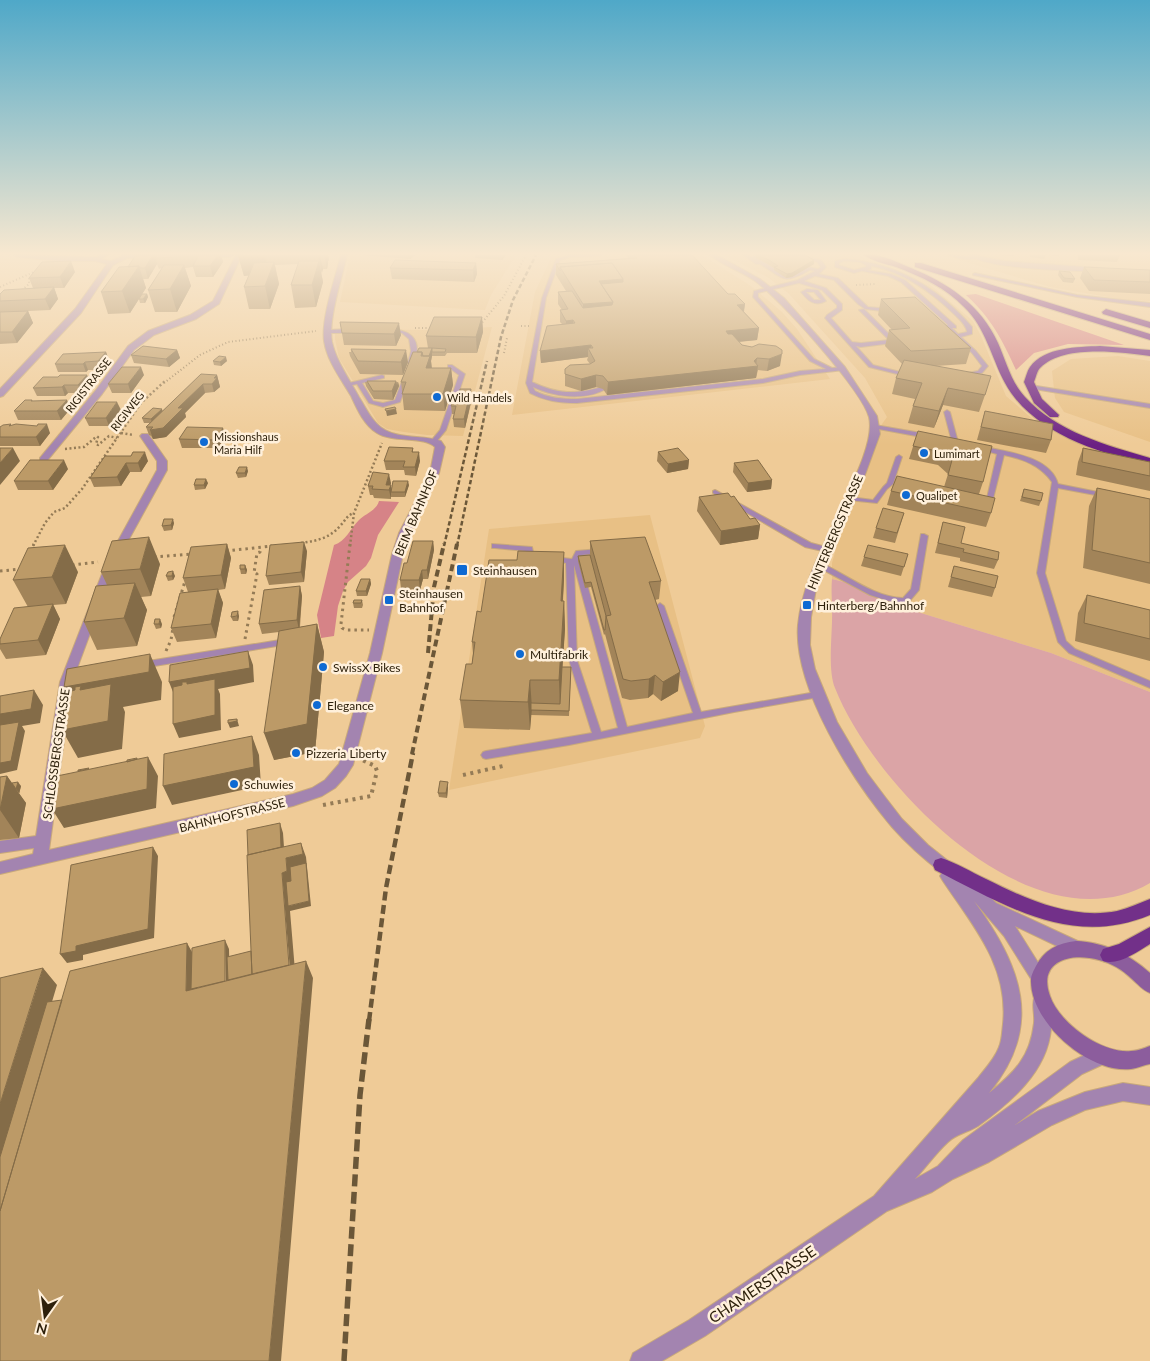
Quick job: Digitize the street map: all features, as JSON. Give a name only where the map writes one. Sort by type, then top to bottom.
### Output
[{"type":"highway","points":[[978,319],[990,335],[1013,388],[1022,400],[1037,413],[1060,428],[1094,444],[1150,462]]},
{"type":"highway","points":[[1092,319],[1150,337]]},
{"type":"highway","points":[[1111,319],[1150,331]]},
{"type":"highway","points":[[1128,319],[1150,325]]},
{"type":"highway","points":[[1150,353],[1096,349],[1056,355],[1044,360],[1034,368],[1029,378],[1030,387],[1042,405],[1060,419],[1090,434],[1150,454]]},
{"type":"highway","points":[[941,865],[1019,904],[1071,919],[1108,920],[1150,907]]},
{"type":"highway","points":[[1109,955],[1124,950],[1150,935]]},
{"type":"main road","points":[[1149,1057],[1126,1060],[1102,1056],[1081,1046],[1062,1031],[1049,1014],[1040,986],[1043,966],[1051,957],[1062,951],[1076,948],[1109,955],[1137,972],[1150,985]]},
{"type":"street","points":[[0,394],[71,319]]},
{"type":"street","name":"RIGISTRASSE","points":[[43,460],[99,392],[131,348],[151,332],[189,319]]},
{"type":"street","points":[[330,319],[327,331],[333,357],[373,426],[379,431],[388,434],[434,441]]},
{"type":"street","points":[[796,319],[842,370],[873,416],[875,427]]},
{"type":"street","name":"HINTERBERGSTRASSE","points":[[875,427],[875,434],[850,499],[810,589],[804,629],[806,660],[816,694],[856,765],[880,800],[913,840],[988,905],[1012,932],[1040,986]]},
{"type":"street","name":"SCHLOSSBERGSTRASSE","points":[[40,860],[72,677],[112,561],[162,470],[162,461],[144,436]]},
{"type":"street","name":"BEIM BAHNHOF","points":[[382,630],[391,576],[400,544],[422,503],[438,462],[440,447],[434,441]]},
{"type":"street","name":"BAHNHOFSTRASSE","points":[[0,868],[293,800],[334,783],[340,775],[349,755],[382,630]]},
{"type":"street","points":[[0,847],[43,841]]},
{"type":"street","points":[[941,865],[989,934],[1005,967],[1012,988],[1014,1020],[1007,1051],[995,1070],[942,1134]]},
{"type":"street","name":"HINTERBERGSTRASSE","points":[[988,905],[1076,948]]},
{"type":"street","name":"CHAMERSTRASSE","points":[[880,1204],[942,1134],[970,1120],[1016,1082],[1033,1061],[1041,1039],[1043,1017],[1040,986]]},
{"type":"street","name":"CHAMERSTRASSE","points":[[642,1361],[697,1328],[880,1204],[925,1185],[945,1173],[977,1142],[1076,1068],[1102,1056]]},
{"type":"street","points":[[945,1173],[982,1156],[1045,1118],[1085,1101],[1123,1092],[1150,1096]]},
{"type":"lane","points":[[540,319],[529,383],[532,392],[546,398],[563,401],[764,381],[813,371],[842,370]]},
{"type":"lane","points":[[773,319],[812,360],[826,367],[842,370]]},
{"type":"lane","points":[[828,319],[873,367],[918,376]]},
{"type":"lane","points":[[850,343],[861,344],[893,341],[871,319]]},
{"type":"lane","points":[[937,319],[963,335]]},
{"type":"lane","points":[[945,319],[963,335],[985,366],[980,372],[961,375]]},
{"type":"lane","points":[[960,319],[970,330],[963,335]]},
{"type":"lane","points":[[327,331],[357,331]]},
{"type":"lane","points":[[382,331],[406,333],[410,336],[413,342],[414,357],[410,366]]},
{"type":"lane","points":[[434,441],[443,430],[462,374],[450,366]]},
{"type":"lane","points":[[359,382],[371,402],[384,405],[392,404],[398,401],[407,374]]},
{"type":"lane","points":[[348,384],[382,377]]},
{"type":"lane","points":[[529,383],[550,393],[565,395],[580,395],[603,389]]},
{"type":"lane","points":[[1030,387],[1150,406]]},
{"type":"lane","points":[[613,394],[625,396]]},
{"type":"lane","points":[[948,412],[955,442]]},
{"type":"lane","points":[[875,427],[938,438]]},
{"type":"lane","points":[[946,440],[964,444]]},
{"type":"lane","points":[[974,446],[1035,462],[1049,471],[1055,482],[1041,573],[1062,642],[1072,651],[1150,685]]},
{"type":"lane","points":[[973,502],[990,499],[1001,453]]},
{"type":"lane","points":[[850,499],[875,502],[890,484],[899,457]]},
{"type":"lane","points":[[890,484],[900,486]]},
{"type":"lane","points":[[1054,485],[1113,497]]},
{"type":"lane","points":[[715,492],[808,545],[826,550]]},
{"type":"lane","points":[[820,566],[836,572],[881,597],[897,602],[905,601],[915,590],[924,536]]},
{"type":"lane","points":[[495,546],[529,549],[531,558],[570,560],[572,660],[597,735]]},
{"type":"lane","points":[[605,551],[579,553],[576,559],[622,730]]},
{"type":"lane","points":[[660,606],[698,715]]},
{"type":"lane","points":[[132,667],[280,644]]},
{"type":"lane","points":[[486,755],[816,694]]},
{"type":"path","points":[[481,325],[486,319]]},
{"type":"path","name":"RIGIWEG","points":[[30,552],[45,523],[54,512],[65,508],[82,490],[141,404],[172,375],[219,345],[228,342],[327,331]]},
{"type":"path","points":[[504,353],[507,338]]},
{"type":"path","points":[[382,630],[346,630],[342,628],[341,624],[354,514],[381,444],[388,434]]},
{"type":"path","points":[[52,450],[84,447],[96,437],[98,437],[96,444],[98,445],[109,436],[117,438]]},
{"type":"path","points":[[296,544],[313,542],[331,535],[340,528],[348,515],[354,514]]},
{"type":"path","points":[[222,551],[279,546]]},
{"type":"path","points":[[243,649],[257,574],[254,573],[257,553],[260,552],[260,548]]},
{"type":"path","points":[[148,558],[203,553]]},
{"type":"path","points":[[192,559],[193,554]]},
{"type":"path","points":[[67,565],[112,561]]},
{"type":"path","points":[[0,571],[22,569]]},
{"type":"path","points":[[160,663],[171,640],[176,606],[187,575]]},
{"type":"path","points":[[293,800],[299,806],[308,809],[371,796],[377,771],[375,766],[349,755]]},
{"type":"shaded area","points":[[530,319],[788,319],[797,329],[830,379],[512,415]]},
{"type":"shaded area","points":[[811,319],[970,319],[981,336],[1006,396],[1035,421],[1150,466],[1150,692],[1051,653],[885,602],[848,583],[832,579],[832,563],[850,499],[875,434],[887,417],[865,378]]},
{"type":"shaded area","points":[[987,319],[1047,319],[1124,345],[1068,344],[1034,353],[1016,370],[995,330]]},
{"type":"shaded area","points":[[492,327],[463,436],[404,432],[387,429],[378,423],[339,358],[335,339],[335,329],[428,330]]},
{"type":"shaded area","points":[[1118,356],[1150,361],[1150,442],[1064,412],[1055,398],[1052,371],[1071,359]]},
{"type":"shaded area","points":[[379,501],[399,502],[378,535],[371,558],[366,566],[348,582],[343,591],[338,606],[334,636],[321,638],[317,615],[334,545],[345,538],[359,520],[376,507]]},
{"type":"shaded area","points":[[650,515],[705,726],[700,738],[449,790],[489,529]]},
{"type":"shaded area","points":[[832,579],[848,583],[885,602],[1051,653],[1150,692],[1150,883],[1105,898],[1057,895],[1010,877],[964,848],[921,811],[884,770],[855,728],[835,688],[831,670]]},
{"type":"building","points":[[0,319],[22,319],[12,332],[0,332]]},
{"type":"building","points":[[433,319],[482,319],[476,337],[426,336]]},
{"type":"building","points":[[565,319],[750,319],[759,328],[726,331],[728,334],[732,334],[742,345],[752,347],[759,344],[776,346],[782,350],[782,354],[769,359],[757,358],[754,361],[758,366],[608,382],[603,376],[596,375],[581,379],[565,374],[565,369],[570,365],[590,364],[595,361],[588,348],[593,348],[591,345],[540,351],[547,326],[575,323],[573,320],[566,321]]},
{"type":"building","points":[[901,319],[939,319],[971,348],[911,351],[889,330],[910,328]]},
{"type":"building","points":[[340,322],[399,323],[394,334],[342,333]]},
{"type":"building","points":[[143,346],[177,350],[166,359],[131,355]]},
{"type":"building","points":[[419,348],[432,348],[429,356],[423,356],[422,352],[417,352]]},
{"type":"building","points":[[432,348],[446,349],[445,352],[432,352]]},
{"type":"building","points":[[351,349],[406,350],[401,362],[358,361]]},
{"type":"building","points":[[106,352],[98,361],[85,362],[83,364],[55,364],[63,354]]},
{"type":"building","points":[[413,352],[422,352],[421,356],[430,356],[426,368],[451,368],[443,394],[402,394],[406,382],[401,382]]},
{"type":"building","points":[[219,356],[226,357],[220,362],[213,361]]},
{"type":"building","points":[[904,360],[991,376],[985,395],[948,388],[939,411],[913,406],[922,383],[896,378]]},
{"type":"building","points":[[122,367],[141,367],[128,384],[108,384]]},
{"type":"building","points":[[201,374],[217,375],[214,378],[217,378],[212,384],[203,384],[178,408],[183,408],[163,428],[150,430],[153,427],[146,427]]},
{"type":"building","points":[[60,375],[87,375],[78,385],[33,388],[43,377],[58,377]]},
{"type":"building","points":[[367,381],[396,381],[392,391],[373,391]]},
{"type":"building","points":[[460,389],[471,389],[464,419],[453,419],[456,406],[451,406],[453,400],[458,400]]},
{"type":"building","points":[[25,400],[67,400],[57,411],[14,411]]},
{"type":"building","points":[[97,402],[117,402],[106,418],[85,418]]},
{"type":"building","points":[[395,407],[396,409],[386,411],[385,409]]},
{"type":"building","points":[[153,408],[162,409],[151,419],[142,418]]},
{"type":"building","points":[[985,411],[1053,424],[1051,440],[981,427]]},
{"type":"building","points":[[11,424],[9,426],[16,424],[37,426],[38,424],[47,424],[36,437],[0,437],[0,427]]},
{"type":"building","points":[[187,427],[223,428],[215,440],[179,439]]},
{"type":"building","points":[[918,431],[992,446],[983,482],[948,475],[952,460],[942,452],[913,446]]},
{"type":"building","points":[[389,447],[413,448],[412,452],[419,452],[415,467],[403,467],[405,461],[384,461]]},
{"type":"building","points":[[0,448],[13,448],[0,463]]},
{"type":"building","points":[[678,448],[689,460],[668,464],[658,452]]},
{"type":"building","points":[[1083,448],[1150,462],[1150,476],[1082,462]]},
{"type":"building","points":[[133,452],[145,452],[138,463],[126,463],[117,477],[90,478],[105,456],[131,456]]},
{"type":"building","points":[[30,460],[64,460],[48,481],[14,481]]},
{"type":"building","points":[[758,460],[772,480],[748,483],[734,463]]},
{"type":"building","points":[[239,467],[247,467],[245,473],[236,473]]},
{"type":"building","points":[[373,472],[389,474],[386,485],[391,485],[389,490],[372,489],[373,486],[368,486]]},
{"type":"building","points":[[897,476],[995,498],[991,513],[891,491]]},
{"type":"building","points":[[196,479],[206,479],[204,485],[194,485]]},
{"type":"building","points":[[393,481],[408,481],[405,492],[391,492]]},
{"type":"building","points":[[1097,488],[1150,499],[1150,563],[1092,550]]},
{"type":"building","points":[[1024,489],[1043,493],[1041,501],[1022,497]]},
{"type":"building","points":[[728,493],[731,497],[734,496],[750,519],[755,518],[760,525],[721,531],[699,497]]},
{"type":"building","points":[[883,508],[904,513],[897,533],[876,528]]},
{"type":"building","points":[[164,519],[173,519],[171,525],[162,526]]},
{"type":"building","points":[[943,522],[965,527],[961,543],[999,552],[998,560],[963,552],[964,549],[938,543]]},
{"type":"building","points":[[149,537],[140,569],[101,572],[112,541]]},
{"type":"building","points":[[645,537],[661,581],[649,582],[680,672],[663,682],[655,675],[649,679],[631,681],[623,679],[606,616],[611,615],[590,541]]},
{"type":"building","points":[[413,541],[433,541],[427,570],[422,570],[419,580],[400,580],[404,563],[407,563]]},
{"type":"building","points":[[304,542],[301,572],[266,576],[270,545]]},
{"type":"building","points":[[227,544],[221,575],[183,578],[191,547]]},
{"type":"building","points":[[65,545],[52,577],[13,580],[28,548]]},
{"type":"building","points":[[868,545],[908,554],[904,567],[864,557]]},
{"type":"building","points":[[518,551],[564,552],[561,601],[564,601],[559,680],[530,680],[528,702],[460,700],[466,664],[472,664],[475,642],[472,642],[477,611],[481,612],[489,560],[517,560]]},
{"type":"building","points":[[590,555],[606,616],[605,630],[591,582],[585,583],[578,556]]},
{"type":"building","points":[[240,565],[245,565],[245,569],[240,569]]},
{"type":"building","points":[[954,566],[998,576],[995,588],[951,577]]},
{"type":"building","points":[[173,571],[172,576],[166,576],[168,572]]},
{"type":"building","points":[[361,579],[370,579],[366,591],[356,591]]},
{"type":"building","points":[[135,583],[124,618],[84,622],[96,586]]},
{"type":"building","points":[[300,586],[297,620],[259,624],[264,590]]},
{"type":"building","points":[[218,589],[211,624],[171,628],[180,593]]},
{"type":"building","points":[[1087,595],[1150,610],[1150,639],[1084,623]]},
{"type":"building","points":[[354,600],[362,600],[361,603],[353,603]]},
{"type":"building","points":[[53,604],[38,640],[0,644],[0,639],[14,608]]},
{"type":"building","points":[[238,611],[237,616],[231,617],[232,612]]},
{"type":"building","points":[[155,619],[160,619],[159,624],[154,624]]},
{"type":"building","points":[[317,624],[307,724],[264,733],[279,631]]},
{"type":"building","points":[[248,651],[250,668],[169,682],[170,665]]},
{"type":"building","points":[[150,654],[149,672],[64,687],[67,669]]},
{"type":"building","points":[[562,667],[571,667],[569,711],[531,710],[531,703],[560,704]]},
{"type":"building","points":[[215,679],[215,715],[173,724],[173,687],[182,685],[182,682],[187,682],[187,684]]},
{"type":"building","points":[[111,684],[108,721],[62,730],[68,692],[75,690],[75,687],[81,686],[80,690]]},
{"type":"building","points":[[34,690],[31,709],[0,714],[0,696]]},
{"type":"building","points":[[237,719],[237,721],[228,723],[228,720]]},
{"type":"building","points":[[19,722],[11,761],[0,763],[0,725]]},
{"type":"building","points":[[252,736],[254,767],[163,786],[164,754]]},
{"type":"building","points":[[148,757],[147,789],[52,809],[57,776]]},
{"type":"building","points":[[7,776],[0,810],[0,777]]},
{"type":"building","points":[[440,781],[448,782],[446,793],[438,793]]},
{"type":"building","points":[[18,782],[16,789],[12,783]]},
{"type":"building","points":[[280,823],[281,847],[248,855],[247,830]]},
{"type":"building","points":[[301,843],[303,854],[286,858],[287,871],[282,873],[289,965],[252,974],[247,855]]},
{"type":"building","points":[[153,847],[148,929],[76,946],[76,951],[60,954],[71,865]]},
{"type":"building","points":[[306,863],[309,901],[288,906],[286,882],[291,881],[290,867]]},
{"type":"building","points":[[225,940],[225,981],[191,989],[192,948]]},
{"type":"building","points":[[187,943],[186,991],[306,961],[269,1361],[0,1361],[0,1211],[70,971]]},
{"type":"building","points":[[251,951],[252,974],[228,980],[227,957]]},
{"type":"building","points":[[43,968],[36,989],[0,1104],[0,978]]},
{"type":"building","points":[[62,1000],[0,1211],[0,1157],[47,1002]]},
{"type":"railway","points":[[457,546],[501,337],[507,319]]},
{"type":"railway","points":[[444,546],[487,361]]},
{"type":"railway","points":[[428,653],[434,587],[444,544]]},
{"type":"railway","points":[[412,754],[457,544]]},
{"type":"railway","points":[[369,1021],[386,888],[413,753]]},
{"type":"railway","points":[[344,1361],[360,1095],[369,1019]]},
{"type":"place","name":"Wild Handels","points":[[437,397]]},
{"type":"place","name":"Missionshaus Maria Hilf","points":[[204,442]]},
{"type":"place","name":"Lumimart","points":[[924,453]]},
{"type":"place","name":"Qualipet","points":[[906,495]]},
{"type":"place","name":"Steinhausen","points":[[462,570]]},
{"type":"place","name":"Steinhausen Bahnhof","points":[[389,600]]},
{"type":"place","name":"Hinterberg/Bahnhof","points":[[807,605]]},
{"type":"place","name":"Multifabrik","points":[[520,654]]},
{"type":"place","name":"SwissX Bikes","points":[[323,667]]},
{"type":"place","name":"Elegance","points":[[317,705]]},
{"type":"place","name":"Pizzeria Liberty","points":[[296,753]]},
{"type":"place","name":"Schuwies","points":[[234,784]]}]
